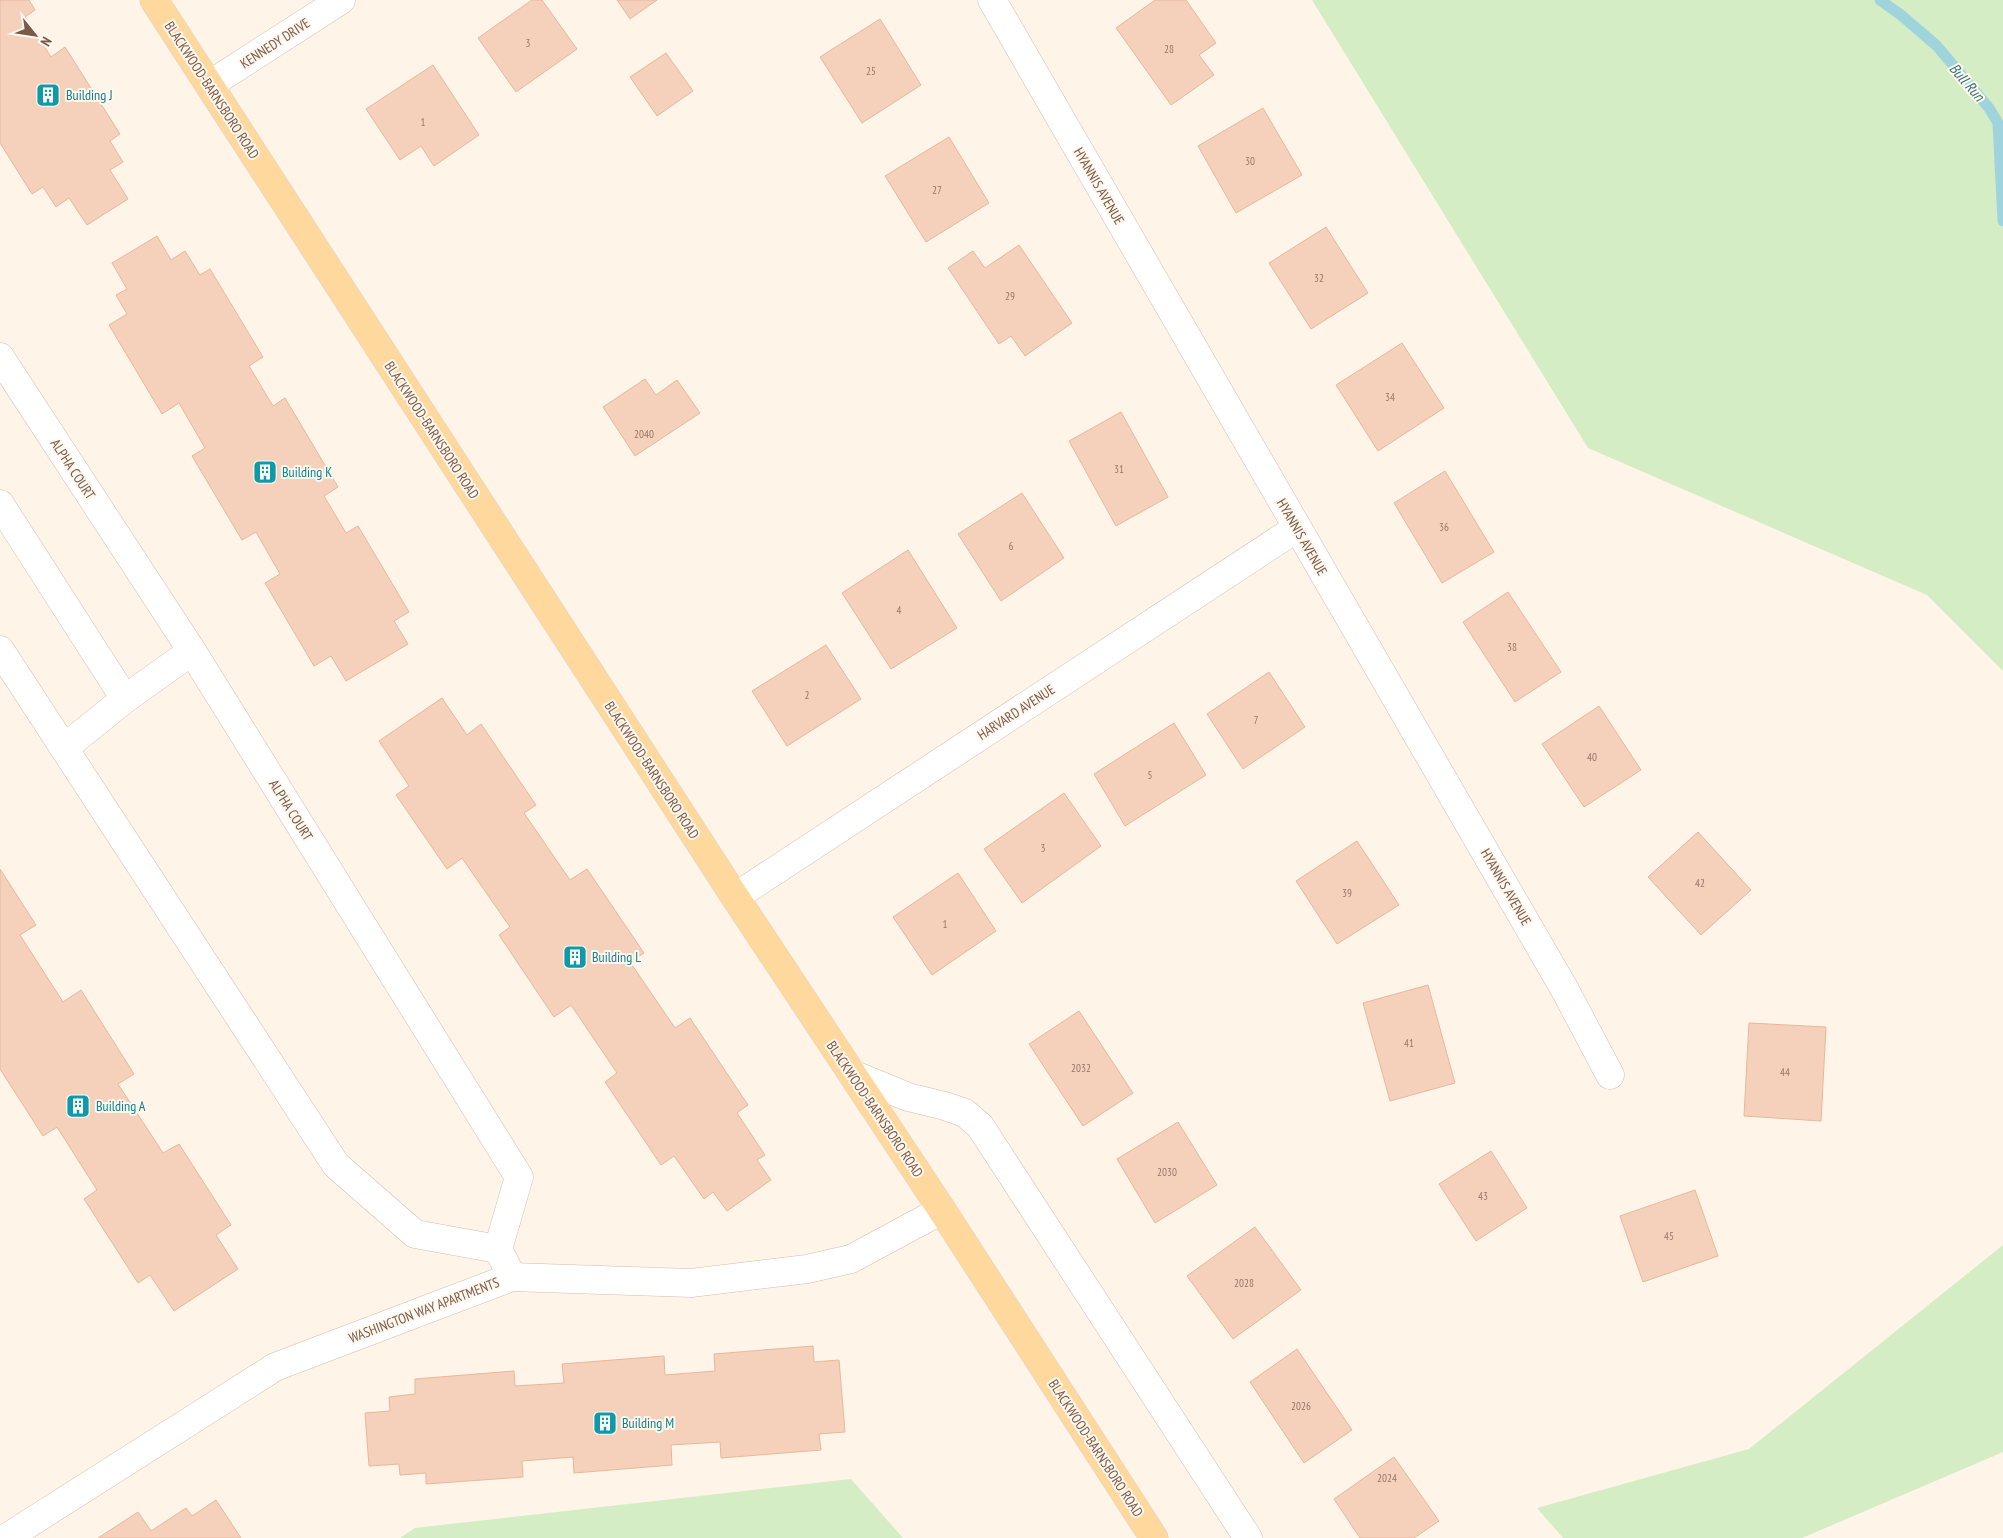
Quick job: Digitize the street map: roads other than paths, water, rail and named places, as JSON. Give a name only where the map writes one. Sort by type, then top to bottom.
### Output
[{"type":"main road","name":"BLACKWOOD-BARNSBORO ROAD","points":[[154,0],[735,897],[942,1210],[1154,1538]]},
{"type":"street","name":"KENNEDY DRIVE","points":[[209,85],[342,0]]},
{"type":"street","name":"HYANNIS AVENUE","points":[[992,0],[1565,990],[1610,1075]]},
{"type":"street","name":"ALPHA COURT","points":[[0,357],[192,652],[520,1177],[498,1249]]},
{"type":"street","points":[[0,504],[125,699]]},
{"type":"street","name":"HARVARD AVENUE","points":[[735,897],[1297,528]]},
{"type":"street","points":[[0,650],[336,1165],[415,1234],[498,1249],[512,1277]]},
{"type":"street","points":[[64,748],[125,699],[192,652]]},
{"type":"street","points":[[852,1074],[908,1097],[932,1102],[965,1113],[980,1126],[1248,1538]]},
{"type":"street","name":"WASHINGTON WAY APARTMENTS","points":[[6,1538],[275,1367],[512,1277],[691,1283],[807,1269],[851,1259],[942,1210]]},
{"type":"waterway","name":"Bull Run","points":[[1880,0],[1901,15],[1937,46],[1989,108],[1998,123],[2003,221]]},
{"type":"place","name":"Building J","points":[[48,95]]},
{"type":"place","name":"Building K","points":[[265,472]]},
{"type":"place","name":"Building L","points":[[575,957]]},
{"type":"place","name":"Building A","points":[[78,1106]]},
{"type":"place","name":"Building M","points":[[605,1423]]}]
